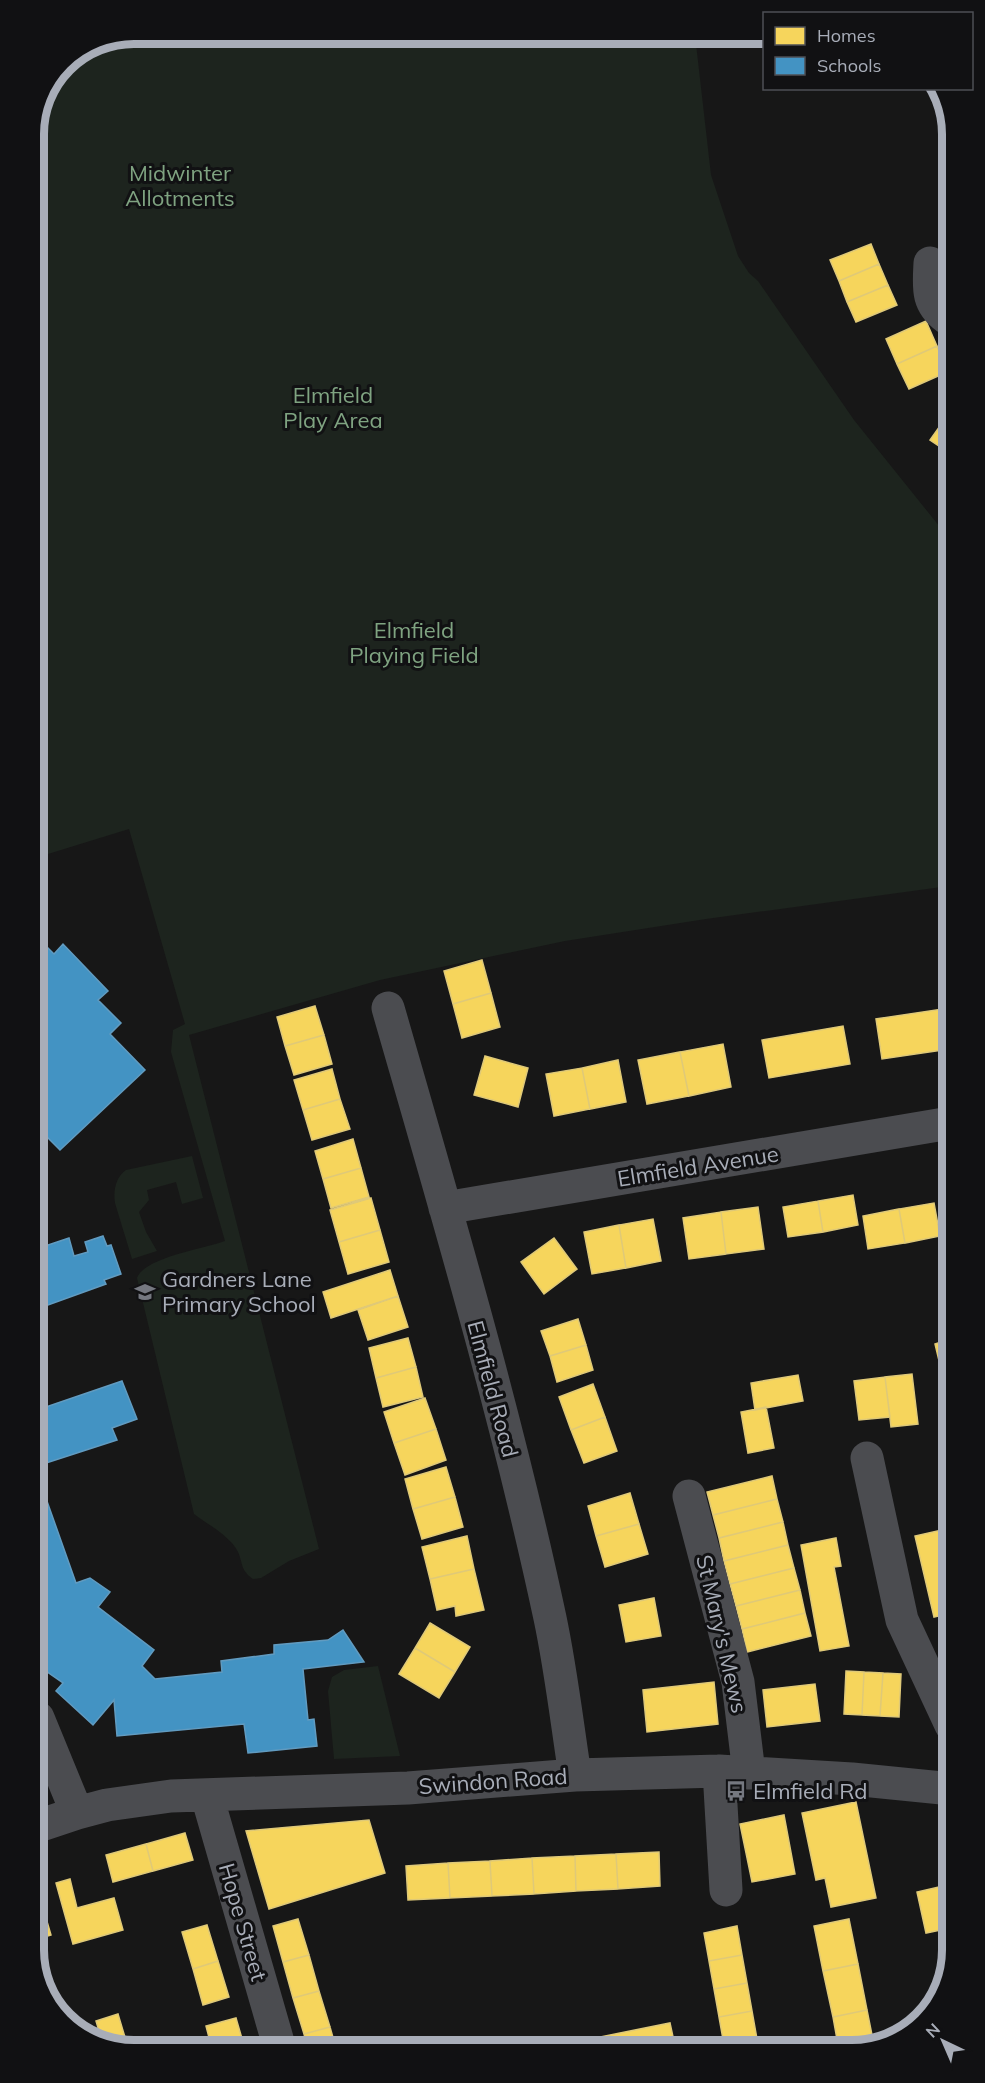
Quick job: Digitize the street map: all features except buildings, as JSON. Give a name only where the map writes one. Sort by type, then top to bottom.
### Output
[{"type":"street","points":[[930,263],[928,293],[942,314]]},
{"type":"street","name":"Elmfield Road","points":[[388,1008],[446,1208],[525,1508],[550,1621],[575,1775]]},
{"type":"street","name":"Elmfield Avenue","points":[[446,1208],[942,1124]]},
{"type":"street","points":[[867,1458],[902,1620],[942,1706]]},
{"type":"street","name":"St Mary's Mews","points":[[689,1496],[738,1682],[726,1890]]},
{"type":"street","points":[[44,1733],[77,1813]]},
{"type":"street","name":"Swindon Road","points":[[44,1824],[77,1813],[137,1800],[408,1788],[575,1775],[734,1772],[852,1779],[942,1780]]},
{"type":"street","name":"Hope Street","points":[[207,1796],[277,2039]]},
{"type":"green space","name":"Elmfield Playing Field","points":[[696,44],[711,175],[738,256],[749,273],[758,281],[854,420],[942,530],[942,887],[565,941],[380,980],[189,1035],[319,1549],[289,1561],[261,1578],[253,1579],[248,1575],[243,1568],[238,1551],[231,1542],[194,1514],[137,1278],[151,1264],[225,1241],[171,1052],[173,1030],[185,1024],[129,829],[44,855],[44,127],[50,99],[59,83],[83,59],[99,50],[116,45]]},
{"type":"green space","points":[[192,1156],[203,1198],[182,1204],[176,1182],[147,1190],[149,1200],[139,1212],[146,1232],[157,1251],[132,1259],[115,1203],[114,1193],[120,1176],[126,1170]]},
{"type":"green space","points":[[378,1666],[400,1756],[334,1759],[328,1691],[332,1677],[344,1670]]},
{"type":"place","name":"Gardners Lane Primary School","points":[[145,1292]]},
{"type":"place","name":"Elmfield Rd","points":[[736,1791]]},
{"type":"park label","name":"Midwinter Allotments","points":[[180,186]]},
{"type":"park label","name":"Elmfield Play Area","points":[[333,408]]}]
